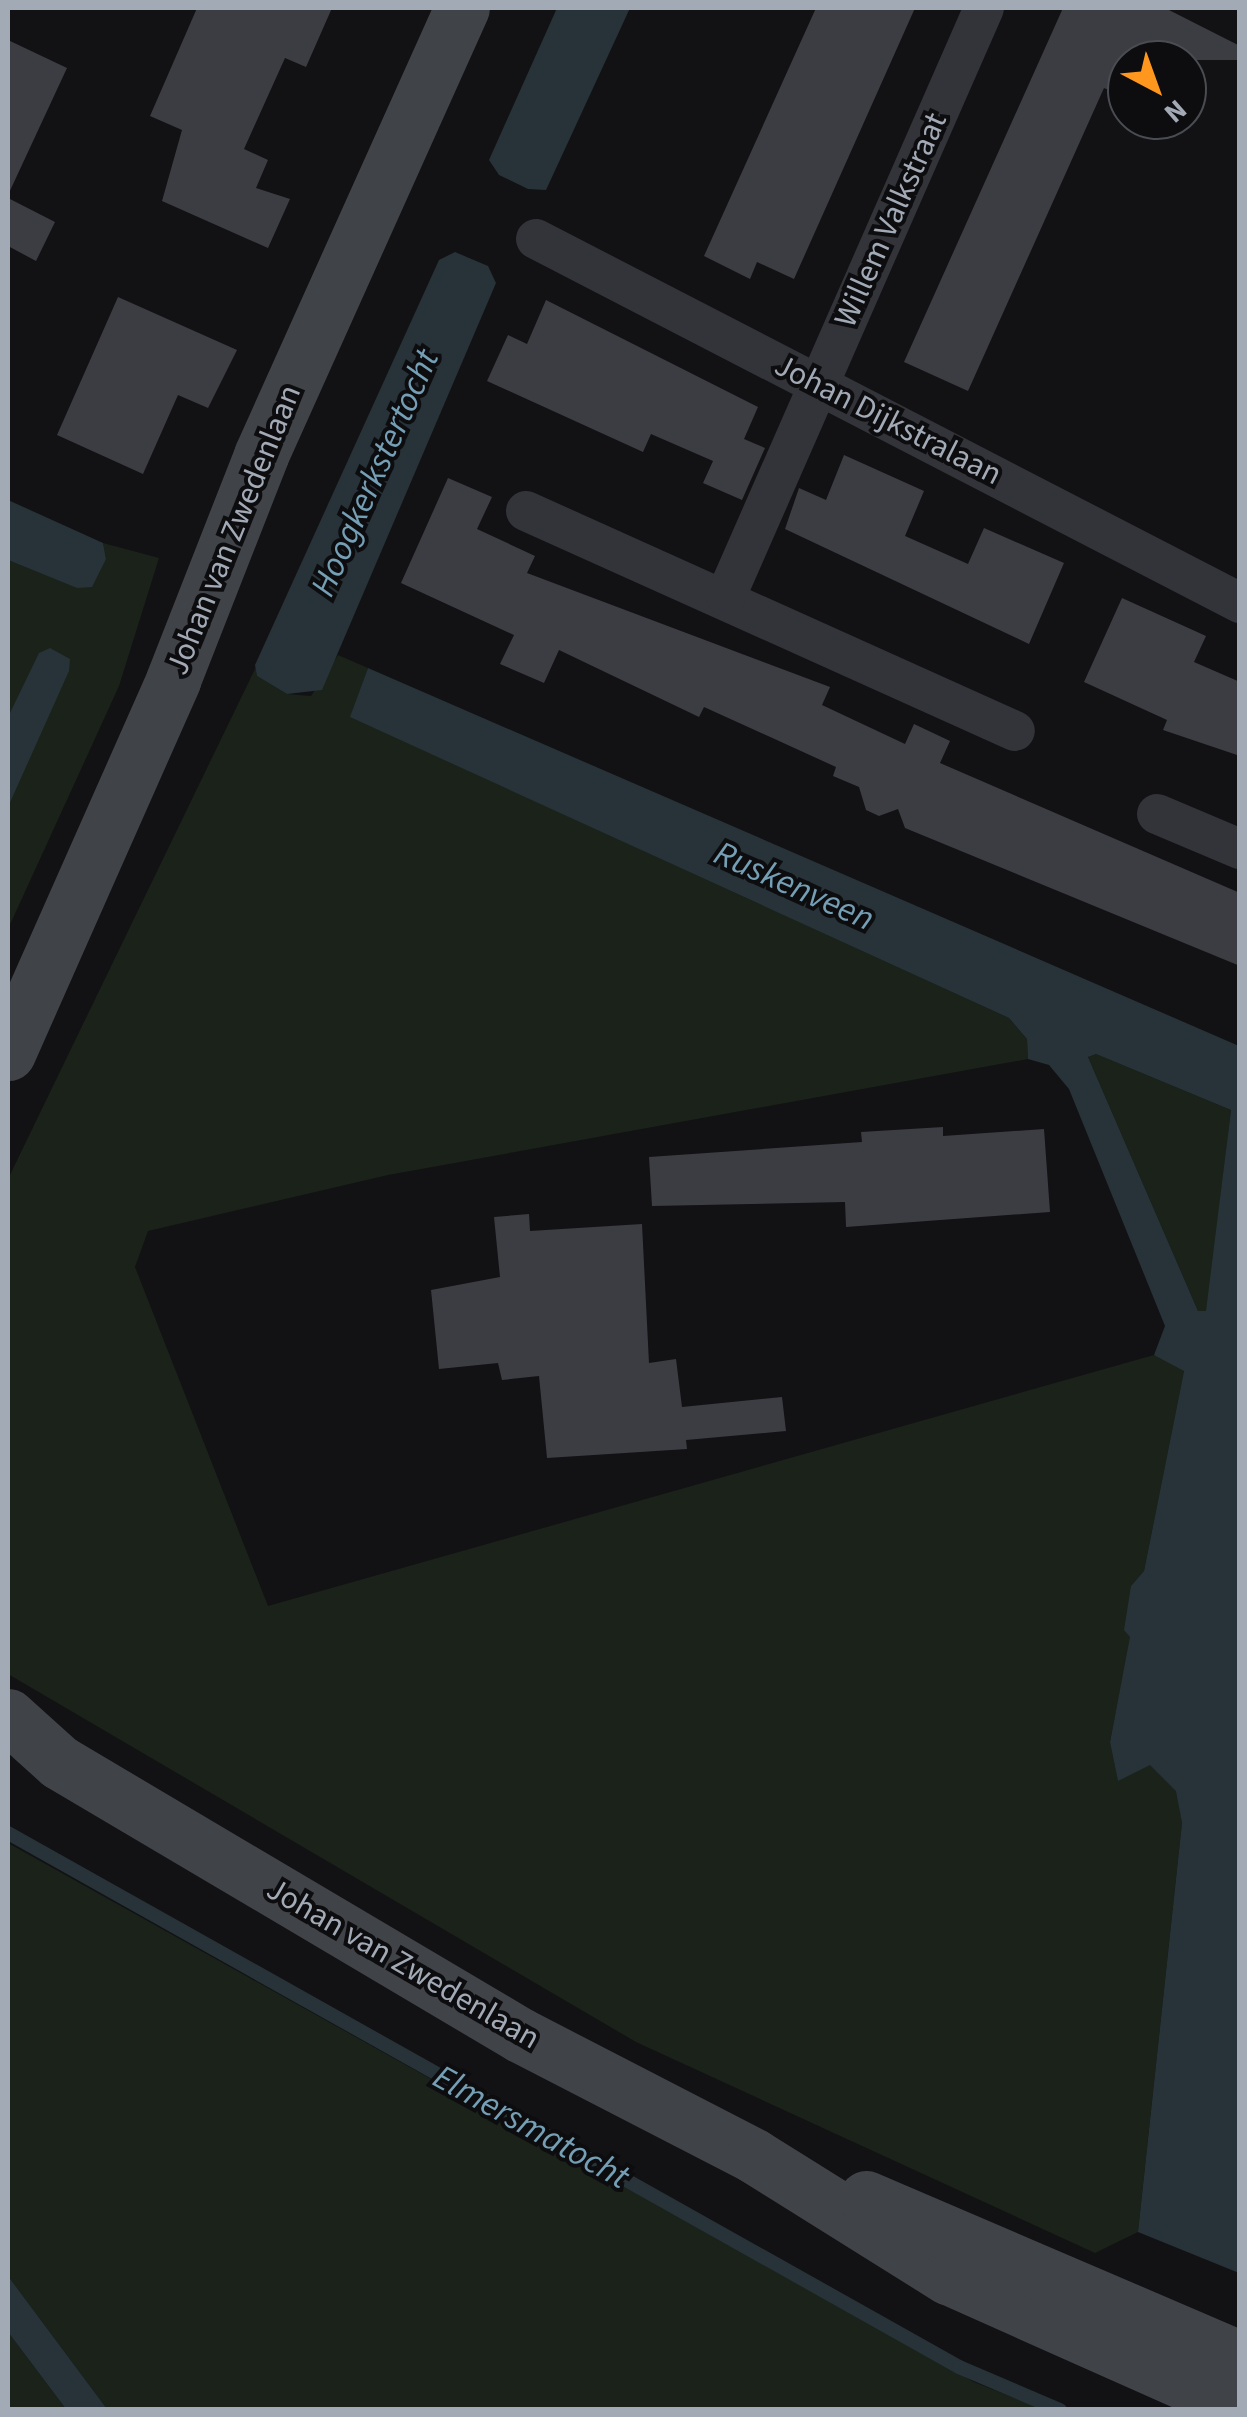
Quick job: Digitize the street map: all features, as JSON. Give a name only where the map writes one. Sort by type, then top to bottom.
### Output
[{"type":"main road","name":"Johan van Zwedenlaan","points":[[8,1053],[173,680],[261,455],[462,8]]},
{"type":"main road","name":"Johan van Zwedenlaan","points":[[8,1716],[33,1756],[520,2034],[754,2156],[948,2277],[1240,2407]]},
{"type":"main road","name":"Johan van Zwedenlaan","points":[[754,2156],[964,2235],[1240,2358]]},
{"type":"street","name":"Willem Valkstraat","points":[[726,596],[984,8]]},
{"type":"street","name":"Johan Dijkstralaan","points":[[536,239],[1240,604]]},
{"type":"street","points":[[526,512],[726,596],[1015,730]]},
{"type":"street","points":[[1156,814],[1240,849]]},
{"type":"shaded area","points":[[103,543],[159,558],[119,686],[8,929],[8,560],[78,588],[106,559]]},
{"type":"shaded area","points":[[338,655],[368,668],[351,717],[1009,1018],[1027,1039],[1028,1059],[388,1175],[148,1231],[135,1267],[268,1606],[1154,1355],[1170,1359],[1184,1371],[1144,1571],[1131,1586],[1131,1637],[1110,1741],[1118,1780],[1150,1764],[1177,1791],[1182,1823],[1138,2232],[1095,2253],[636,2042],[8,1674],[8,1179],[256,667],[257,676],[287,694],[311,696]]},
{"type":"shaded area","points":[[1096,1054],[1231,1110],[1207,1311],[1198,1311],[1088,1057]]},
{"type":"shaded area","points":[[8,1843],[974,2382],[1042,2409],[107,2409],[8,2276]]},
{"type":"shaded area","points":[[8,2332],[66,2409],[8,2409]]},
{"type":"water","points":[[557,8],[630,8],[546,190],[528,189],[499,175],[489,160]]},
{"type":"water","name":"Hoogkerkstertocht","points":[[455,252],[488,266],[496,283],[322,690],[287,694],[257,676],[255,665],[439,260]]},
{"type":"water","points":[[8,500],[103,543],[106,559],[92,587],[77,588],[8,560]]},
{"type":"water","points":[[50,648],[70,659],[69,671],[8,807],[8,717],[39,653]]},
{"type":"water","name":"Ruskenveen","points":[[368,668],[1239,1046],[1239,2273],[1138,2232],[1182,1823],[1176,1791],[1150,1765],[1118,1781],[1110,1742],[1130,1637],[1124,1630],[1131,1586],[1144,1571],[1184,1371],[1154,1355],[1165,1326],[1069,1089],[1049,1065],[1028,1059],[1027,1039],[1009,1018],[350,717]],"holes":[[[1096,1054],[1231,1110],[1206,1311],[1198,1311],[1088,1057]]]},
{"type":"water","points":[[8,2276],[107,2409],[66,2409],[8,2332]]},
{"type":"building","points":[[197,8],[332,8],[306,67],[285,58],[244,149],[268,160],[256,188],[290,199],[268,248],[162,201],[182,130],[150,116]]},
{"type":"building","points":[[816,8],[915,8],[794,279],[757,262],[750,279],[704,256]]},
{"type":"building","points":[[1063,8],[1165,8],[1240,46],[1240,60],[1207,60],[1207,40],[1107,40],[1107,89],[1104,88],[968,391],[904,362]]},
{"type":"building","points":[[8,40],[67,68],[8,195]]},
{"type":"building","points":[[8,198],[55,222],[36,261],[8,246]]},
{"type":"building","points":[[118,297],[237,350],[208,408],[178,395],[143,474],[57,435]]},
{"type":"building","points":[[546,300],[758,407],[744,439],[765,448],[742,500],[703,483],[713,461],[651,434],[643,452],[487,381],[508,335],[527,344]]},
{"type":"building","points":[[844,455],[924,491],[905,536],[968,564],[984,528],[1064,563],[1029,644],[785,529],[799,488],[826,500]]},
{"type":"building","points":[[448,478],[492,497],[477,529],[535,556],[527,573],[830,687],[822,705],[905,744],[914,724],[950,741],[940,763],[1240,893],[1240,966],[905,828],[898,809],[879,816],[866,810],[859,787],[833,776],[836,767],[704,707],[699,717],[559,650],[544,683],[500,664],[514,635],[401,583]]},
{"type":"building","points":[[1122,598],[1206,636],[1194,662],[1240,682],[1240,756],[1163,730],[1167,720],[1084,682]]},
{"type":"building","points":[[943,1127],[943,1136],[1044,1129],[1050,1212],[846,1227],[845,1202],[652,1206],[649,1157],[862,1142],[861,1132]]},
{"type":"building","points":[[529,1214],[530,1231],[642,1224],[649,1363],[676,1359],[682,1407],[782,1397],[786,1431],[686,1440],[687,1449],[547,1458],[539,1376],[502,1380],[498,1363],[439,1369],[431,1290],[500,1277],[494,1217]]},
{"type":"waterway","name":"Elmersmatocht","points":[[8,1833],[959,2367],[1060,2410]]}]
